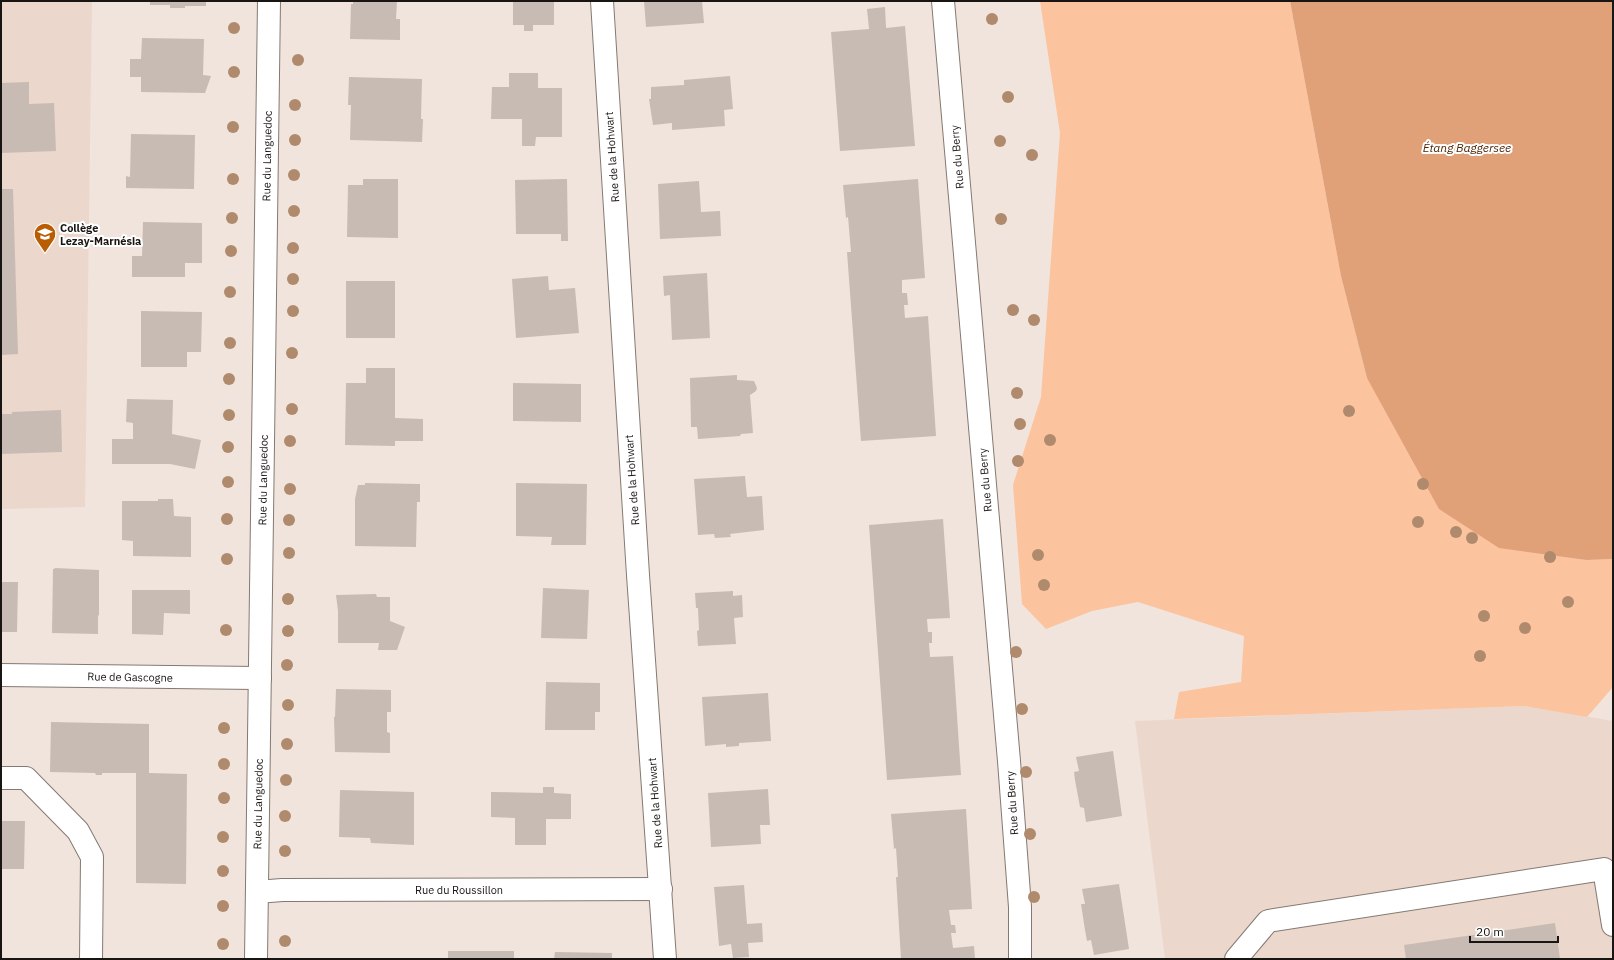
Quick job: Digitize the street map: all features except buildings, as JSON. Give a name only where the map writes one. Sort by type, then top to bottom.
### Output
[{"type":"street","name":"Rue du Languedoc","points":[[256,959],[269,1]]},
{"type":"street","name":"Rue de la Hohwart","points":[[602,1],[638,575],[665,959]]},
{"type":"street","name":"Rue du Berry","points":[[943,1],[1009,761],[1020,907],[1020,959]]},
{"type":"street","name":"Rue de Gascogne","points":[[1,675],[260,678]]},
{"type":"street","points":[[1,778],[26,778],[78,831],[92,857],[91,959]]},
{"type":"street","points":[[1236,959],[1268,920],[1604,869],[1613,925]]},
{"type":"street","name":"Rue du Roussillon","points":[[257,892],[289,890],[661,889]]},
{"type":"shaded area","name":"Collège Lezay-Marnésia","points":[[1,1],[92,1],[85,507],[1,509]]},
{"type":"shaded area","points":[[1040,1],[1290,1],[1341,276],[1367,378],[1587,560],[1613,559],[1613,687],[1587,717],[1524,706],[1174,719],[1179,692],[1241,682],[1244,636],[1138,602],[1092,611],[1046,629],[1022,604],[1013,485],[1041,397],[1060,133]]},
{"type":"shaded area","points":[[1524,706],[1613,721],[1613,959],[1165,959],[1135,721]]},
{"type":"water","name":"Étang Baggersee","points":[[1290,1],[1613,1],[1613,559],[1587,560],[1499,548],[1439,509],[1367,378],[1341,276]]},
{"type":"place","name":"Collège Lezay-Marnésia","points":[[45,254]]}]
